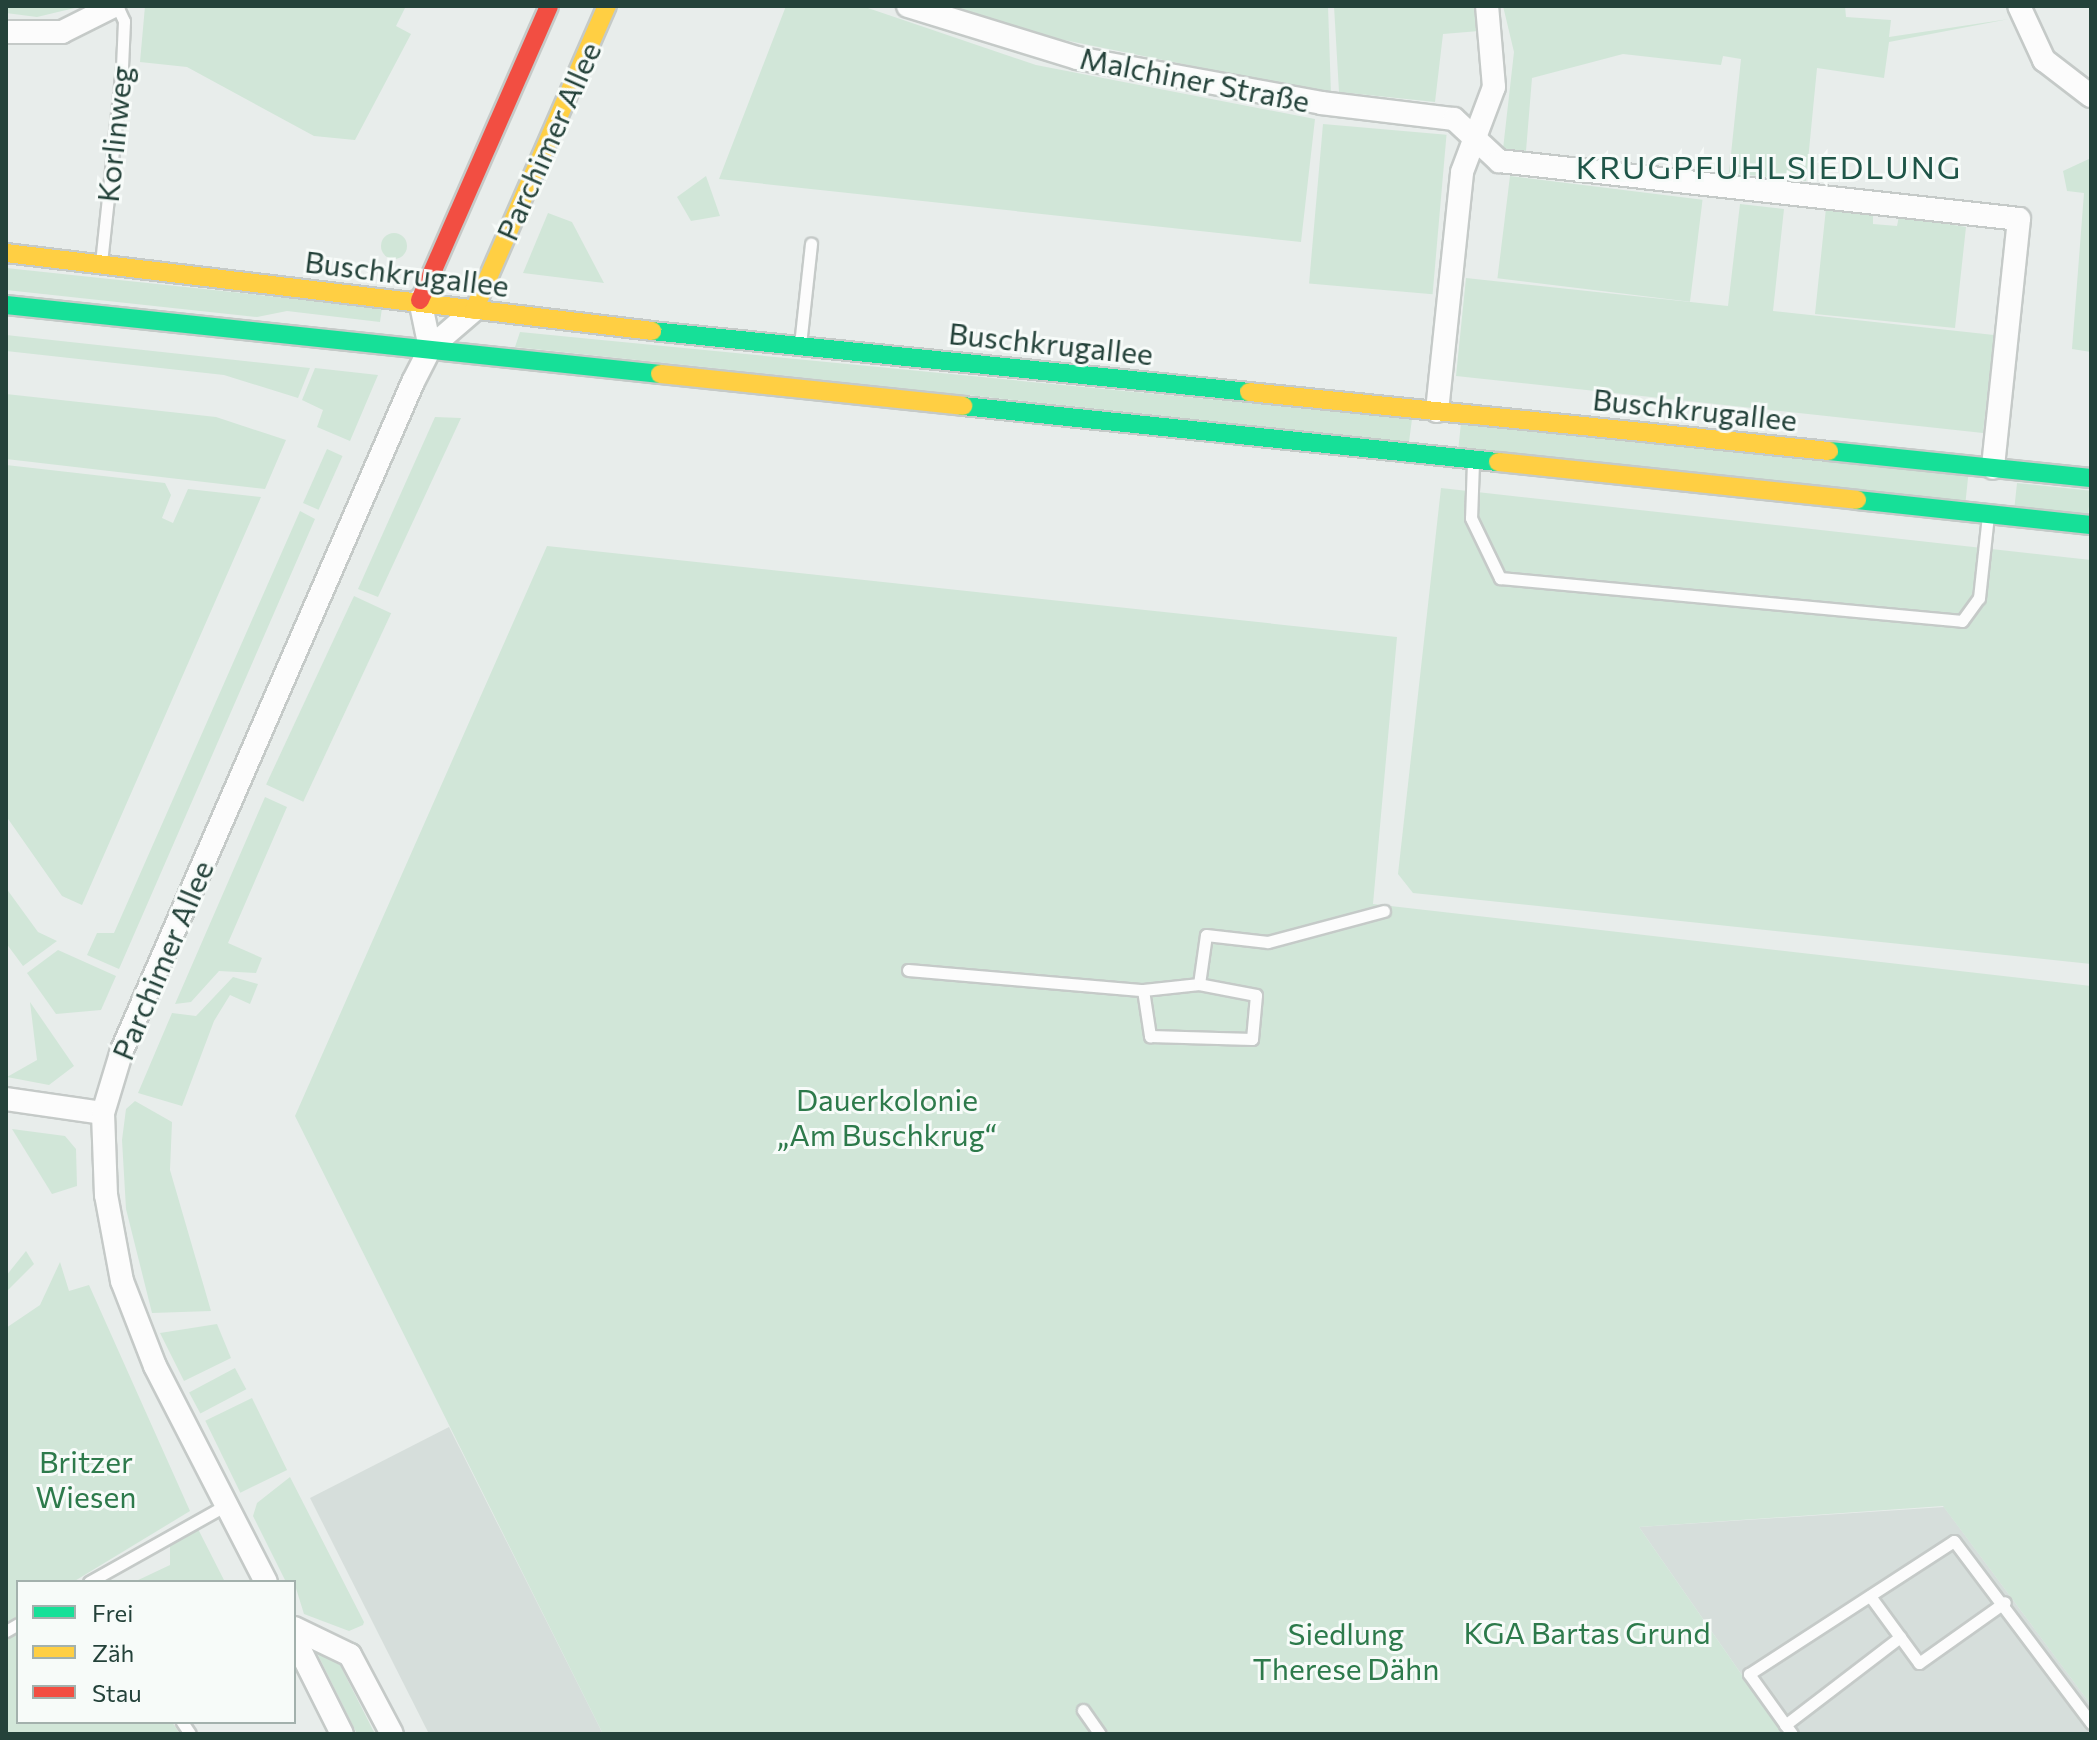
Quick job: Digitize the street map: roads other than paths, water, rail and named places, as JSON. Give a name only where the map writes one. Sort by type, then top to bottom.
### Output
[{"type":"main road","name":"Parchimer Allee","points":[[420,300],[549,6]]},
{"type":"main road","name":"Parchimer Allee","points":[[474,310],[607,6]]},
{"type":"main road","name":"Buschkrugallee","points":[[6,253],[800,346],[1437,411],[1991,491],[2091,525]]},
{"type":"main road","name":"Buschkrugallee","points":[[6,305],[1473,461],[1991,491],[2091,478]]},
{"type":"main road","points":[[1432,457],[1437,411]]},
{"type":"street","points":[[6,32],[62,32],[116,6]]},
{"type":"street","name":"Malchiner Straße","points":[[908,6],[1077,58],[1321,103],[1454,119],[1499,161],[2019,219],[1991,491]]},
{"type":"street","points":[[1437,411],[1462,172],[1478,142],[1497,62],[1487,6]]},
{"type":"street","points":[[2019,6],[2044,60],[2091,96]]},
{"type":"street","points":[[420,300],[430,348]]},
{"type":"street","name":"Parchimer Allee","points":[[265,1580],[155,1366],[122,1281],[106,1195],[103,1113],[122,1050],[430,348],[474,310]]},
{"type":"street","points":[[6,1099],[103,1113]]},
{"type":"street","points":[[296,1629],[350,1655],[392,1734]]},
{"type":"street","points":[[296,1642],[342,1734]]},
{"type":"lane","name":"Korlinweg","points":[[101,264],[122,67],[124,21],[116,6]]},
{"type":"lane","points":[[800,346],[811,244]]},
{"type":"lane","points":[[1473,461],[1471,518],[1500,578],[1962,621],[1979,598],[1991,491]]},
{"type":"lane","points":[[1199,984],[1206,935],[1268,942],[1384,911]]},
{"type":"lane","points":[[908,970],[1143,990],[1199,984],[1256,995],[1252,1039],[1150,1036],[1143,990]]},
{"type":"lane","points":[[93,1580],[226,1505]]},
{"type":"lane","points":[[1900,1637],[1788,1729],[1749,1674],[1954,1541],[2005,1602],[2091,1723]]},
{"type":"lane","points":[[1870,1596],[1919,1663],[2005,1602]]},
{"type":"lane","points":[[1083,1710],[1100,1734]]},
{"type":"district","name":"KRUGPFUHLSIEDLUNG","points":[[1769,166]]},
{"type":"park label","name":"Dauerkolonie „Am Buschkrug“","points":[[887,1116]]},
{"type":"park label","name":"Britzer Wiesen","points":[[86,1478]]},
{"type":"park label","name":"KGA Bartas Grund","points":[[1587,1632]]},
{"type":"park label","name":"Siedlung Therese Dähn","points":[[1346,1650]]}]
